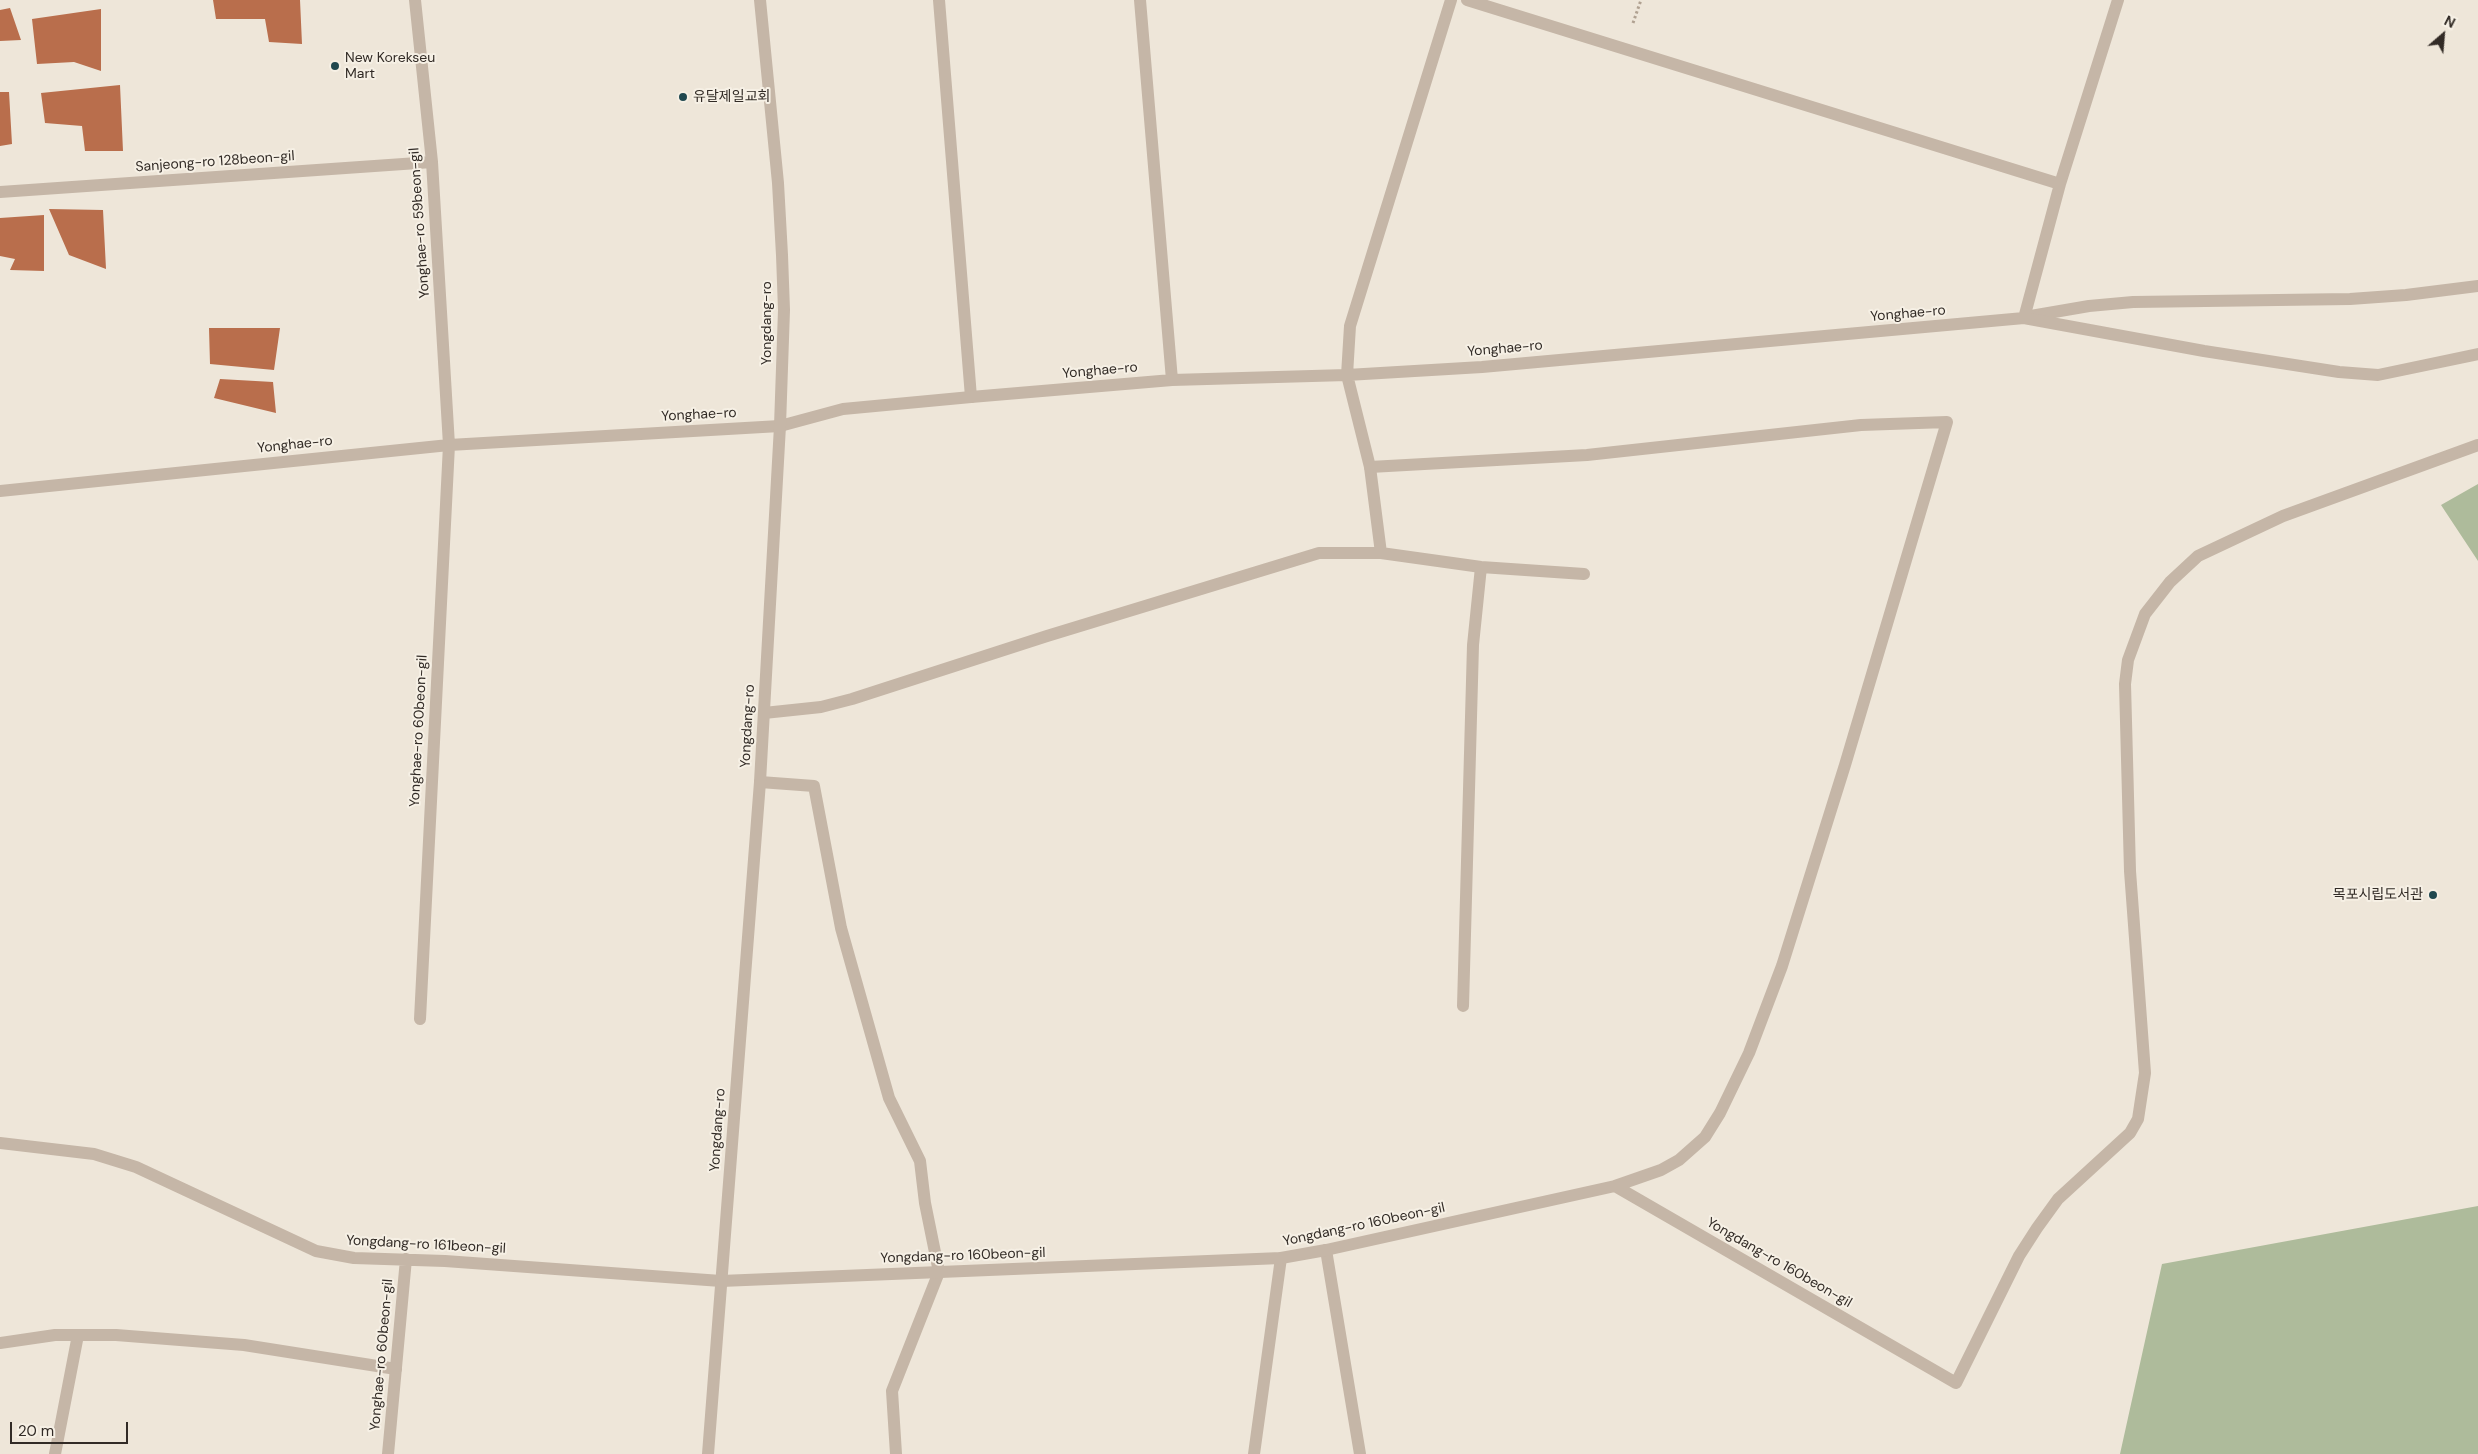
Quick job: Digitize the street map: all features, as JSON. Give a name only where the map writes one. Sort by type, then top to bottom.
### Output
[{"type":"street","name":"Yonghae-ro 59beon-gil","points":[[415,0],[432,162],[449,444]]},
{"type":"street","name":"Yongdang-ro","points":[[708,1454],[760,782],[780,426],[784,310],[782,246],[778,183],[760,0]]},
{"type":"street","points":[[939,0],[972,397]]},
{"type":"street","points":[[1140,0],[1172,380]]},
{"type":"street","points":[[1381,553],[1370,467],[1347,374],[1350,326],[1451,0]]},
{"type":"street","points":[[1467,0],[2060,184]]},
{"type":"street","points":[[2118,0],[2060,184],[2024,318],[2089,306],[2133,302],[2350,299],[2406,295],[2478,286]]},
{"type":"street","name":"Sanjeong-ro 128beon-gil","points":[[0,192],[432,162]]},
{"type":"street","name":"Yonghae-ro","points":[[0,491],[449,444],[780,426],[843,409],[972,397],[1172,380],[1347,374],[1492,366],[2024,318],[2204,351],[2339,372],[2378,375],[2478,354]]},
{"type":"street","points":[[1370,467],[1587,455],[1861,425],[1947,422],[1791,939],[1749,1053],[1720,1113],[1705,1136],[1679,1160],[1661,1170],[1615,1186]]},
{"type":"street","name":"Yonghae-ro 60beon-gil","points":[[420,1019],[449,444]]},
{"type":"street","name":"Yongdang-ro 160beon-gil","points":[[721,1281],[1281,1258],[1326,1250],[1615,1186],[1956,1383],[2019,1256],[2037,1228],[2058,1200],[2130,1133],[2138,1119],[2145,1073],[2130,871],[2125,684],[2128,660],[2145,614],[2170,582],[2198,556],[2283,516],[2478,445]]},
{"type":"street","points":[[764,713],[822,707],[852,699],[1047,636],[1319,553],[1381,553],[1481,567],[1584,574]]},
{"type":"street","points":[[1463,1006],[1473,645],[1481,567]]},
{"type":"street","points":[[760,782],[814,786],[841,928],[889,1098],[920,1161],[925,1203],[939,1272],[892,1391],[896,1454]]},
{"type":"street","name":"Yongdang-ro 161beon-gil","points":[[0,1143],[94,1154],[136,1167],[316,1251],[354,1258],[406,1259],[721,1281]]},
{"type":"street","points":[[1326,1250],[1360,1454]]},
{"type":"street","points":[[1254,1454],[1281,1258]]},
{"type":"street","name":"Yonghae-ro 60beon-gil","points":[[388,1454],[406,1259]]},
{"type":"street","points":[[0,1343],[55,1335],[116,1335],[244,1345],[396,1369]]},
{"type":"street","points":[[55,1454],[78,1335]]},
{"type":"green space","points":[[2478,484],[2478,561],[2441,505]]},
{"type":"green space","points":[[2478,1206],[2478,1454],[2120,1454],[2162,1264]]},
{"type":"building","points":[[213,0],[300,0],[302,44],[269,42],[265,19],[216,19]]},
{"type":"building","points":[[10,8],[21,40],[0,41],[0,10]]},
{"type":"building","points":[[101,9],[101,71],[74,62],[37,64],[32,19]]},
{"type":"building","points":[[120,85],[123,151],[85,151],[82,126],[45,123],[41,93]]},
{"type":"building","points":[[0,92],[9,92],[12,144],[0,146]]},
{"type":"building","points":[[49,209],[103,210],[106,269],[69,255]]},
{"type":"building","points":[[44,215],[44,271],[10,270],[15,259],[0,256],[0,218]]},
{"type":"building","points":[[209,328],[280,328],[274,370],[210,364]]},
{"type":"building","points":[[220,379],[273,382],[276,413],[214,398]]},
{"type":"place","name":"New Korekseu Mart","points":[[335,66]]},
{"type":"place","name":"유달제일교회","points":[[683,97]]},
{"type":"place","name":"목포시립도서관","points":[[2433,895]]}]
